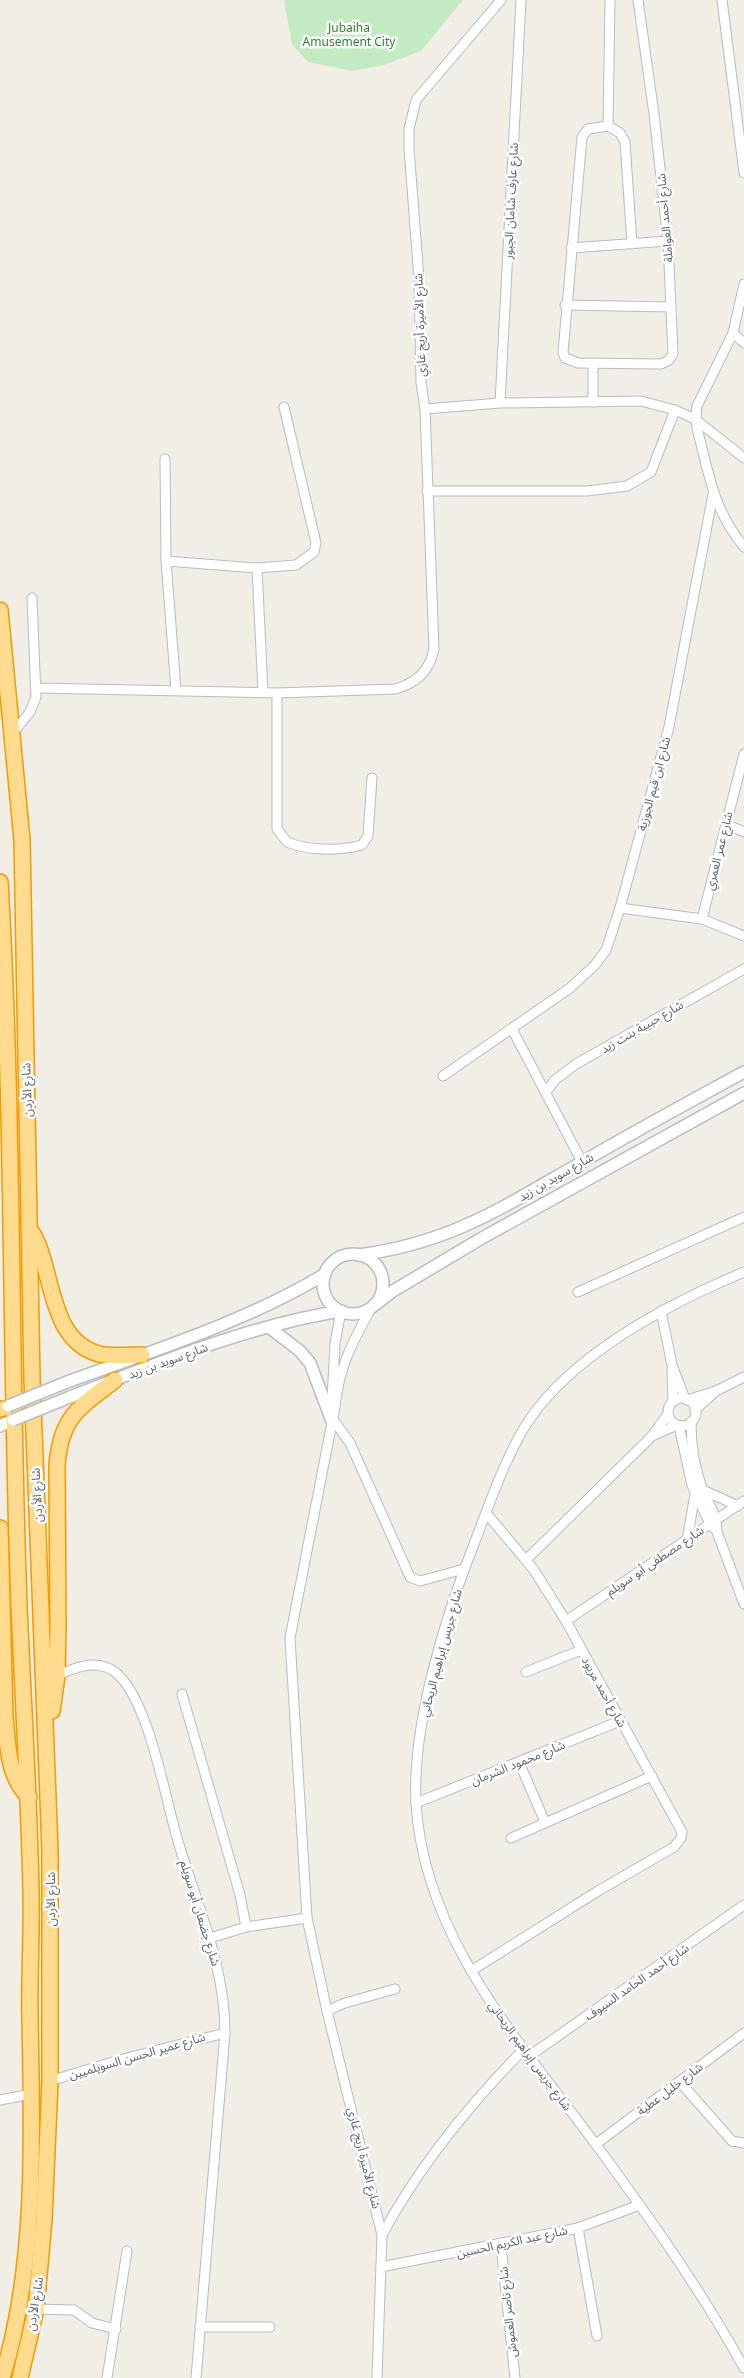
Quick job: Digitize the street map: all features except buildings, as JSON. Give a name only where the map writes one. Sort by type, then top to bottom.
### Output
[{"type":"highway","name":"شارع الأردن","points":[[0,610],[22,840],[33,1389],[50,1680],[47,1773],[50,1861],[50,2081],[44,2220],[36,2308],[20,2378]]},
{"type":"highway","name":"شارع الأردن","points":[[0,882],[4,1082],[10,1199],[14,1346],[17,1552],[29,1797],[32,2094],[25,2244],[16,2315],[2,2378]]},
{"type":"highway","points":[[0,1228],[10,1199]]},
{"type":"highway","points":[[30,1229],[40,1250],[59,1312],[71,1335],[86,1348],[100,1354],[142,1355]]},
{"type":"highway","points":[[0,1327],[10,1334],[14,1346]]},
{"type":"highway","points":[[50,1680],[57,1465],[60,1442],[66,1423],[74,1413],[115,1380]]},
{"type":"highway","points":[[0,1528],[5,1716],[8,1744],[14,1778],[29,1797]]},
{"type":"main road","name":"شارع سويد بن زيد","points":[[358,1255],[414,1245],[467,1226],[526,1195],[744,1072]]},
{"type":"main road","name":"شارع سويد بن زيد","points":[[373,1306],[393,1291],[474,1243],[744,1093]]},
{"type":"main road","points":[[349,1255],[358,1255],[374,1263],[379,1270],[383,1288],[373,1306],[354,1314],[341,1311],[328,1300],[324,1291],[326,1274],[335,1261],[349,1255]]},
{"type":"main road","name":"شارع سويد بن زيد","points":[[2,1408],[251,1312],[326,1274]]},
{"type":"main road","name":"شارع سويد بن زيد","points":[[0,1426],[70,1397],[225,1340],[341,1311]]},
{"type":"main road","points":[[270,1328],[300,1351],[310,1363],[332,1421]]},
{"type":"street","name":"شارع الأميرة أريج غازي","points":[[36,688],[277,693],[396,689],[411,684],[423,674],[431,663],[434,649],[425,408],[421,383],[419,279],[408,148],[409,129],[416,100],[501,0]]},
{"type":"street","name":"شارع عارف شامان الجبور","points":[[500,403],[521,0]]},
{"type":"street","points":[[610,0],[608,126],[620,133],[625,142],[632,244]]},
{"type":"street","name":"شارع أحمد العواملة","points":[[608,126],[588,129],[582,138],[565,305],[562,344],[565,358],[578,363],[593,364],[661,364],[669,360],[674,348],[668,241],[654,114],[638,0]]},
{"type":"street","points":[[722,0],[743,152],[744,173]]},
{"type":"street","points":[[571,248],[668,241]]},
{"type":"street","points":[[744,284],[733,333],[697,406],[695,419],[713,494],[729,528],[744,547]]},
{"type":"street","points":[[565,305],[671,307]]},
{"type":"street","points":[[733,333],[744,343]]},
{"type":"street","points":[[593,364],[593,402]]},
{"type":"street","points":[[425,408],[500,403],[641,401],[675,410],[695,419],[744,458]]},
{"type":"street","points":[[166,561],[256,568],[296,565],[309,558],[314,552],[316,543],[284,406]]},
{"type":"street","points":[[427,491],[588,491],[627,486],[651,472],[675,410]]},
{"type":"street","points":[[164,460],[166,561],[176,690]]},
{"type":"street","name":"شارع ابن قيم الجوزية","points":[[443,1076],[570,988],[595,965],[606,950],[620,908],[669,727],[713,494]]},
{"type":"street","points":[[256,568],[263,692]]},
{"type":"street","points":[[12,734],[34,705],[36,688],[32,598]]},
{"type":"street","points":[[277,693],[277,828],[287,842],[304,848],[328,849],[362,844],[368,836],[372,778]]},
{"type":"street","name":"شارع عمر العمري","points":[[702,919],[744,754]]},
{"type":"street","points":[[726,824],[744,832]]},
{"type":"street","points":[[620,908],[702,919],[716,923],[744,936]]},
{"type":"street","name":"شارع حبيبة بنت زيد","points":[[546,1092],[555,1080],[576,1064],[744,969]]},
{"type":"street","points":[[512,1028],[582,1162]]},
{"type":"street","points":[[578,1292],[744,1217]]},
{"type":"street","name":"شارع جريس إبراهيم الريحاني","points":[[744,1272],[661,1311],[613,1341],[556,1390],[536,1412],[525,1428],[505,1466],[464,1569],[442,1642],[425,1710],[418,1758],[416,1803],[420,1838],[428,1870],[442,1912],[471,1971],[525,2053],[596,2144],[692,2282],[744,2368]]},
{"type":"street","points":[[332,1421],[342,1365],[349,1348],[373,1306]]},
{"type":"street","points":[[341,1311],[331,1383],[332,1421],[350,1443],[410,1577],[420,1581],[464,1569]]},
{"type":"street","points":[[526,1560],[652,1436],[668,1414],[673,1402],[672,1365],[661,1311]]},
{"type":"street","points":[[672,1365],[686,1399],[695,1410]]},
{"type":"street","points":[[673,1402],[716,1391],[744,1377]]},
{"type":"street","points":[[687,1540],[699,1492],[691,1445],[692,1422],[695,1410],[716,1391]]},
{"type":"street","points":[[668,1414],[672,1422],[678,1426],[686,1466],[713,1522],[744,1602]]},
{"type":"street","name":"شارع الأميرة أريج غازي","points":[[332,1421],[290,1638],[307,1918],[382,2235],[377,2378]]},
{"type":"street","points":[[652,1436],[692,1422]]},
{"type":"street","points":[[699,1492],[741,1504]]},
{"type":"street","name":"شارع مصطفى أبو سويلم","points":[[566,1620],[741,1504]]},
{"type":"street","name":"شارع أحمد مريود","points":[[471,1971],[598,1891],[674,1847],[681,1838],[680,1826],[620,1721],[566,1620],[526,1560],[486,1513]]},
{"type":"street","points":[[526,1672],[581,1650]]},
{"type":"street","name":"شارع جضعان أبو سويلم","points":[[50,1680],[86,1665],[101,1665],[116,1673],[131,1692],[146,1725],[162,1775],[177,1836],[210,1938],[221,1985],[224,2033],[196,2378]]},
{"type":"street","points":[[182,1694],[240,1896],[246,1927]]},
{"type":"street","name":"شارع محمود الشرمان","points":[[416,1803],[620,1721]]},
{"type":"street","points":[[519,1762],[545,1822]]},
{"type":"street","points":[[510,1838],[652,1776]]},
{"type":"street","name":"شارع أحمد الحامد السيوف","points":[[382,2235],[403,2195],[431,2155],[478,2098],[525,2053],[744,1905]]},
{"type":"street","points":[[210,1938],[246,1927],[307,1918]]},
{"type":"street","points":[[328,2011],[345,2003],[395,1989]]},
{"type":"street","name":"شارع عمير الحسن السويلميين","points":[[50,2081],[119,2060],[224,2033]]},
{"type":"street","name":"شارع خليل عطية","points":[[596,2144],[744,2033]]},
{"type":"street","points":[[680,2082],[732,2141],[744,2143]]},
{"type":"street","points":[[0,2100],[32,2094]]},
{"type":"street","name":"شارع عبد الكريم الحسين","points":[[381,2267],[501,2245],[578,2228],[639,2205]]},
{"type":"street","points":[[578,2228],[597,2336]]},
{"type":"street","name":"شارع ناصر العموش","points":[[501,2245],[515,2378]]},
{"type":"street","points":[[107,2378],[127,2251]]},
{"type":"street","points":[[36,2308],[74,2310],[80,2312],[92,2323],[116,2329]]},
{"type":"street","points":[[200,2327],[270,2327]]},
{"type":"green space","name":"Jubaiha Amusement City","points":[[284,0],[463,0],[421,51],[384,65],[352,71],[308,62],[292,44]]}]
